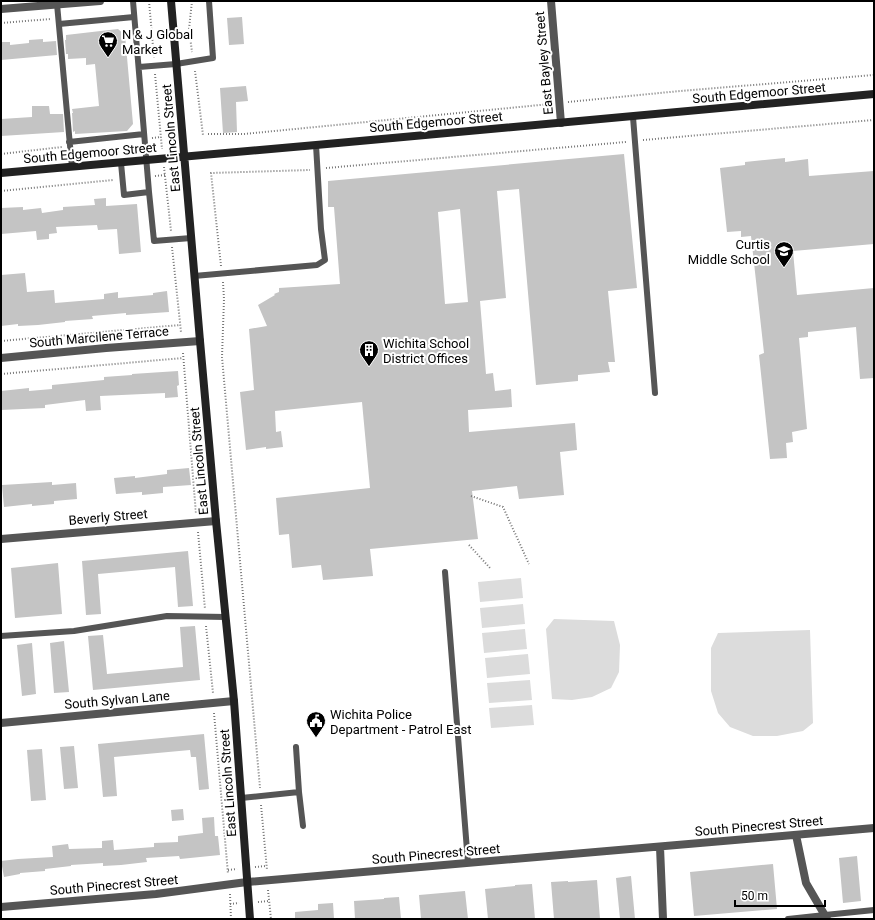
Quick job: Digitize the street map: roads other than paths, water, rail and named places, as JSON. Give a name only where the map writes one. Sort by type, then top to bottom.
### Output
[{"type":"street","points":[[1,9],[100,1]]},
{"type":"street","name":"East Lincoln Street","points":[[171,1],[194,276],[234,701],[250,919]]},
{"type":"street","name":"East Bayley Street","points":[[551,1],[561,123]]},
{"type":"street","name":"South Edgemoor Street","points":[[1,173],[874,94]]},
{"type":"street","name":"South Marcilene Terrace","points":[[1,358],[200,341]]},
{"type":"street","name":"Beverly Street","points":[[1,539],[216,520]]},
{"type":"street","name":"South Sylvan Lane","points":[[1,723],[234,701]]},
{"type":"street","name":"South Pinecrest Street","points":[[1,908],[156,894],[247,882],[874,828]]},
{"type":"street","points":[[796,835],[806,883],[826,917]]},
{"type":"street","points":[[660,847],[663,919]]},
{"type":"lane","points":[[133,1],[154,241],[191,238]]},
{"type":"lane","points":[[138,67],[176,64],[213,58],[209,1]]},
{"type":"lane","points":[[57,4],[72,167]]},
{"type":"lane","points":[[58,24],[134,17]]},
{"type":"lane","points":[[633,116],[655,393]]},
{"type":"lane","points":[[69,142],[144,134]]},
{"type":"lane","points":[[194,276],[317,265],[325,260],[316,145]]},
{"type":"lane","points":[[121,163],[124,195],[149,192]]},
{"type":"lane","points":[[445,572],[468,863]]},
{"type":"lane","points":[[1,636],[74,631],[167,616],[226,617]]},
{"type":"lane","points":[[296,747],[303,826]]},
{"type":"lane","points":[[241,798],[299,792]]},
{"type":"lane","points":[[788,919],[826,917],[874,910]]},
{"type":"place","name":"N & J Global Market","points":[[108,58]]},
{"type":"place","name":"Curtis Middle School","points":[[784,268]]},
{"type":"place","name":"Wichita School District Offices","points":[[369,367]]},
{"type":"place","name":"Wichita Police Department - Patrol East","points":[[316,738]]}]
